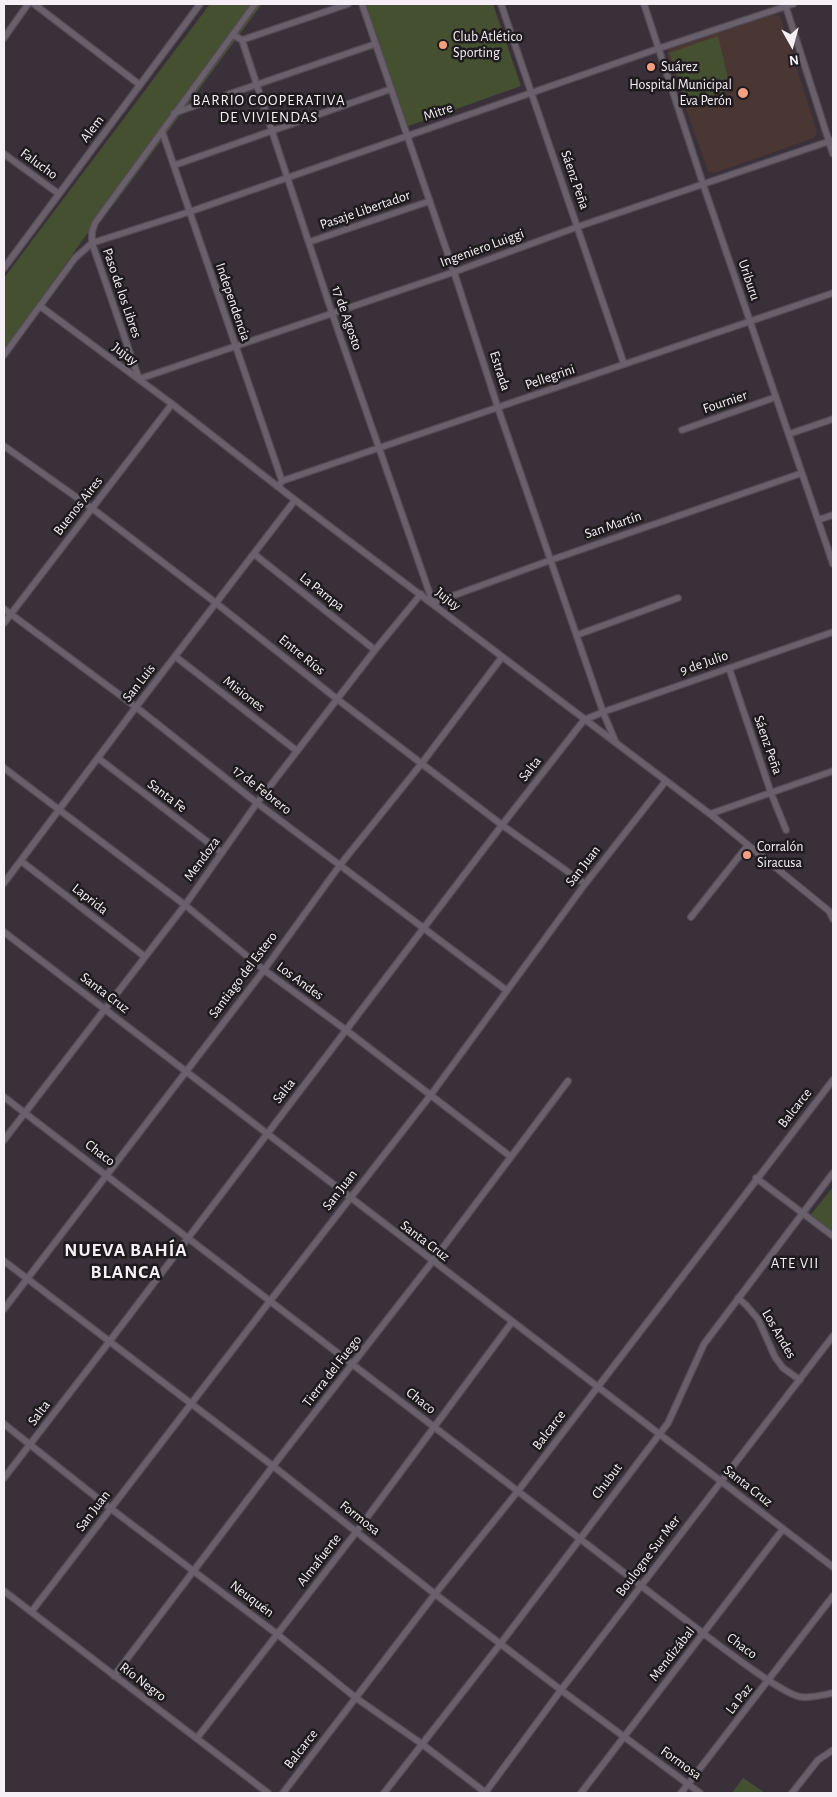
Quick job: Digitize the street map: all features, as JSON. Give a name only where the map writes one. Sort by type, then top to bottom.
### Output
[{"type":"street","points":[[4,38],[28,4]]},
{"type":"street","points":[[34,4],[140,85]]},
{"type":"street","name":"Alem","points":[[4,268],[200,4]]},
{"type":"street","points":[[4,355],[75,258],[92,243],[92,232],[95,223],[174,113],[233,36],[254,4]]},
{"type":"street","points":[[233,36],[242,40],[348,4]]},
{"type":"street","name":"Estrada","points":[[362,4],[454,272],[498,408],[603,712],[617,745]]},
{"type":"street","name":"Sáenz Peña","points":[[501,4],[624,364]]},
{"type":"street","name":"Uriburu","points":[[644,4],[703,184],[833,564]]},
{"type":"street","name":"Mitre","points":[[92,243],[190,212],[660,48],[785,5],[793,4]]},
{"type":"street","points":[[785,5],[831,140],[833,154]]},
{"type":"street","name":"17 de Agosto","points":[[242,40],[332,313],[432,603]]},
{"type":"street","points":[[174,113],[375,44]]},
{"type":"street","points":[[175,165],[391,89]]},
{"type":"street","name":"Independencia","points":[[162,131],[282,481]]},
{"type":"street","name":"Ingeniero Luiggi","points":[[139,380],[831,140]]},
{"type":"street","name":"Falucho","points":[[4,154],[59,194]]},
{"type":"street","name":"Pasaje Libertador","points":[[309,242],[430,201]]},
{"type":"street","name":"Paso de los Libres","points":[[92,243],[139,380]]},
{"type":"street","name":"Pellegrini","points":[[282,481],[833,292]]},
{"type":"street","name":"Jujuy","points":[[40,306],[172,404],[665,782],[710,814],[829,911],[832,916]]},
{"type":"street","name":"Fournier","points":[[682,430],[776,398]]},
{"type":"street","name":"Buenos Aires","points":[[4,623],[172,404]]},
{"type":"street","points":[[789,434],[833,419]]},
{"type":"street","name":"Entre Ríos","points":[[4,446],[93,509],[502,825],[585,884]]},
{"type":"street","name":"San Martín","points":[[432,603],[802,473]]},
{"type":"street","points":[[278,487],[282,481]]},
{"type":"street","name":"San Luis","points":[[4,883],[136,707],[296,500]]},
{"type":"street","points":[[818,520],[833,515]]},
{"type":"street","name":"La Pampa","points":[[254,554],[375,650]]},
{"type":"street","name":"Mendoza","points":[[4,1140],[185,905],[258,803],[337,699],[421,594]]},
{"type":"street","points":[[577,635],[678,598]]},
{"type":"street","name":"17 de Febrero","points":[[4,609],[136,707],[258,803],[506,990]]},
{"type":"street","name":"9 de Julio","points":[[584,720],[833,632]]},
{"type":"street","name":"Misiones","points":[[176,657],[297,752]]},
{"type":"street","name":"Santiago del Estero","points":[[4,1309],[264,970],[340,865],[422,763],[502,657]]},
{"type":"street","name":"Sáenz Peña","points":[[729,668],[771,793],[786,830]]},
{"type":"street","name":"Salta","points":[[4,1478],[584,720]]},
{"type":"street","name":"Santa Fe","points":[[98,758],[222,853]]},
{"type":"street","name":"Los Andes","points":[[4,768],[185,905],[264,970],[346,1030],[511,1157]]},
{"type":"street","points":[[710,814],[833,771]]},
{"type":"street","name":"San Juan","points":[[32,1611],[190,1404],[430,1096],[585,884],[665,782]]},
{"type":"street","points":[[691,917],[748,845]]},
{"type":"street","name":"Laprida","points":[[21,861],[144,956]]},
{"type":"street","name":"Santa Cruz","points":[[4,932],[432,1262],[833,1567]]},
{"type":"street","name":"Balcarce","points":[[283,1793],[435,1594],[518,1491],[756,1178],[833,1080]]},
{"type":"street","name":"Tierra del Fuego","points":[[114,1676],[273,1466],[432,1262],[568,1081]]},
{"type":"street","name":"Chaco","points":[[4,1097],[704,1634],[795,1696],[803,1697],[833,1693]]},
{"type":"street","name":"Chubut","points":[[384,1793],[668,1423],[704,1344],[833,1173]]},
{"type":"street","points":[[756,1178],[833,1236]]},
{"type":"street","name":"Formosa","points":[[4,1262],[273,1466],[435,1594],[700,1793]]},
{"type":"street","name":"Los Andes","points":[[738,1298],[758,1319],[782,1368],[800,1380]]},
{"type":"street","name":"Almafuerte","points":[[197,1738],[435,1428],[512,1322]]},
{"type":"street","name":"Boulogne Sur Mer","points":[[485,1793],[561,1690],[833,1336]]},
{"type":"street","name":"Neuquén","points":[[4,1424],[110,1508],[277,1634],[356,1698],[422,1744],[485,1793]]},
{"type":"street","name":"Mendizábal","points":[[581,1793],[783,1529]]},
{"type":"street","name":"Río Negro","points":[[4,1591],[268,1793]]},
{"type":"street","name":"La Paz","points":[[682,1793],[833,1596]]},
{"type":"street","points":[[792,1793],[818,1760],[833,1750]]},
{"type":"shaded area","name":"Hospital Municipal Eva Perón","points":[[773,15],[780,16],[817,132],[814,138],[714,173],[708,171],[667,55],[669,49]]},
{"type":"green space","points":[[210,4],[262,4],[115,203],[89,231],[4,351],[4,278]]},
{"type":"green space","name":"Club Atlético Sporting","points":[[365,4],[493,4],[521,86],[408,126]]},
{"type":"green space","points":[[718,36],[731,91],[687,101],[669,53]]},
{"type":"green space","points":[[833,1187],[833,1236],[809,1217]]},
{"type":"green space","points":[[743,1778],[765,1793],[732,1793]]},
{"type":"place","name":"Club Atlético Sporting","points":[[443,45]]},
{"type":"place","name":"Suárez","points":[[651,67]]},
{"type":"place","name":"Hospital Municipal Eva Perón","points":[[743,93]]},
{"type":"place","name":"Corralón Siracusa","points":[[747,855]]},
{"type":"district","name":"BARRIO COOPERATIVA DE VIVIENDAS","points":[[269,108]]},
{"type":"district","name":"NUEVA BAHÍA BLANCA","points":[[126,1261]]},
{"type":"district","name":"ATE VII","points":[[795,1263]]}]
